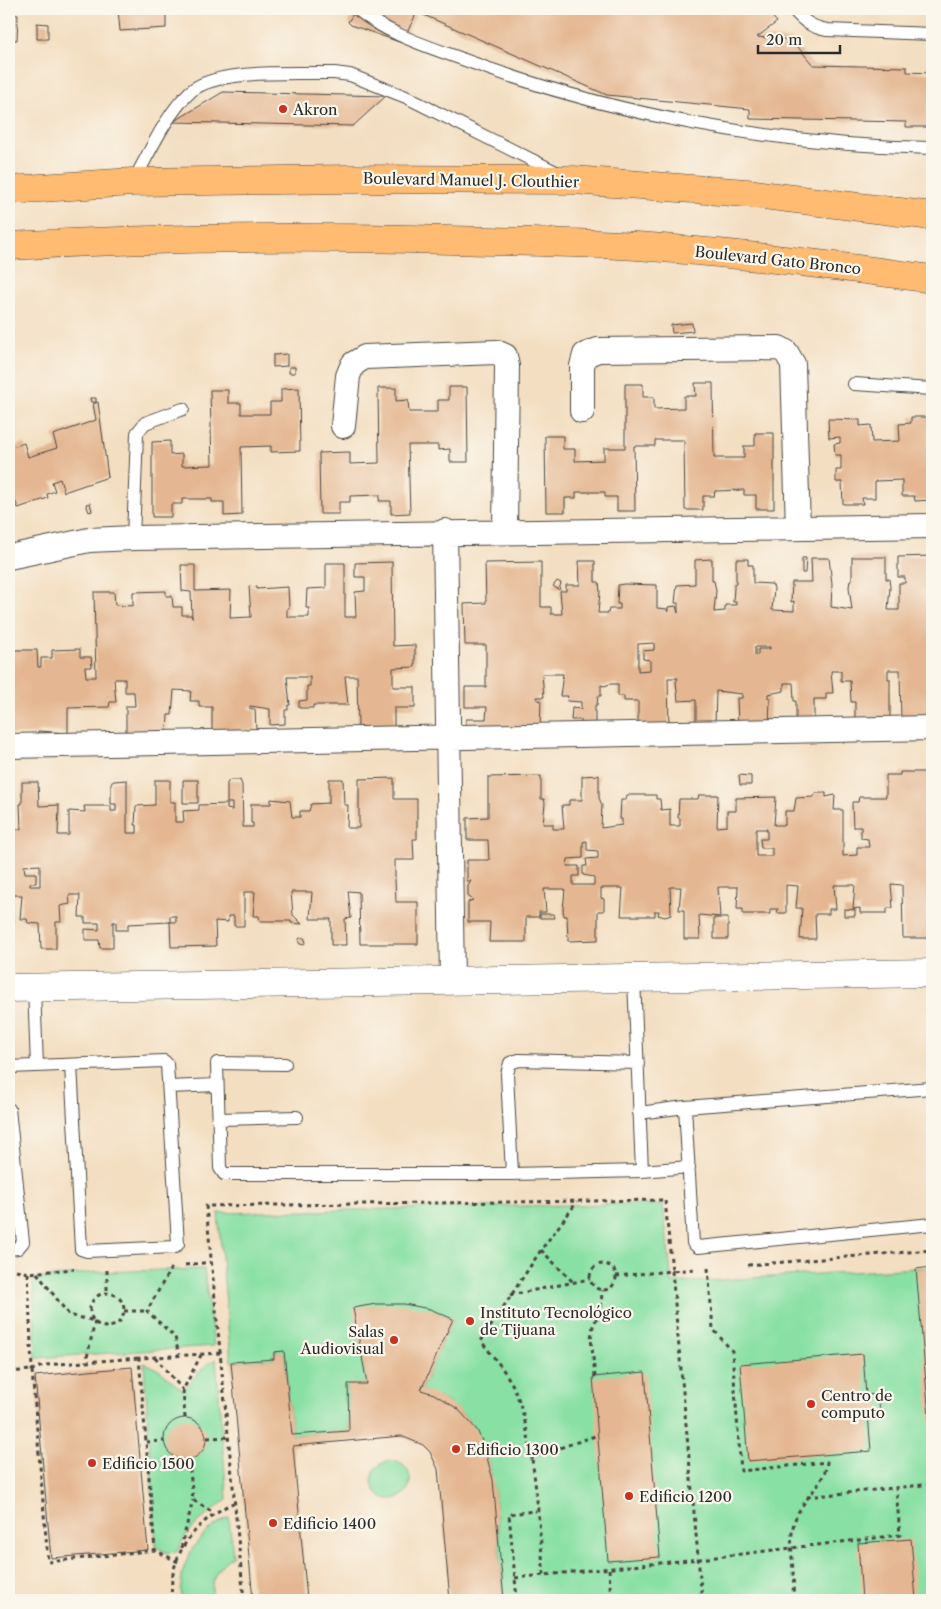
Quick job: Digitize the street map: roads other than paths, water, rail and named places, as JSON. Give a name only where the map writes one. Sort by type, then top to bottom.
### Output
[{"type":"main road","name":"Boulevard Manuel J. Clouthier","points":[[9,190],[133,182],[348,179],[572,180],[746,194],[932,216]]},
{"type":"main road","name":"Boulevard Gato Bronco","points":[[9,246],[120,239],[308,236],[623,246],[828,264],[932,279]]},
{"type":"street","points":[[582,411],[582,366],[585,355],[598,350],[779,348],[786,352],[793,364],[798,528]]},
{"type":"street","points":[[343,426],[348,376],[353,364],[366,356],[496,352],[505,356],[507,366],[505,531]]},
{"type":"street","points":[[9,558],[89,540],[133,538],[932,526]]},
{"type":"street","points":[[445,532],[452,980]]},
{"type":"street","points":[[9,746],[932,728]]},
{"type":"street","points":[[22,988],[932,973]]},
{"type":"lane","points":[[357,9],[365,16],[414,41],[511,77],[614,107],[707,126],[798,139],[932,148]]},
{"type":"lane","points":[[793,9],[807,23],[827,30],[932,34]]},
{"type":"lane","points":[[133,182],[176,108],[192,91],[209,80],[229,76],[334,73],[350,75],[406,97],[572,180]]},
{"type":"lane","points":[[854,384],[932,389]]},
{"type":"lane","points":[[133,538],[137,433],[145,424],[183,409]]},
{"type":"lane","points":[[634,978],[642,1171]]},
{"type":"lane","points":[[22,988],[36,1066]]},
{"type":"lane","points":[[512,1174],[507,1074],[510,1064],[519,1060],[638,1063]]},
{"type":"lane","points":[[9,1067],[164,1061],[167,1064],[178,1244],[173,1248],[83,1251],[70,1065]]},
{"type":"lane","points":[[285,1064],[218,1063],[216,1066],[220,1168],[224,1174],[231,1176],[512,1174],[642,1171],[690,1167]]},
{"type":"lane","points":[[169,1088],[217,1085]]},
{"type":"lane","points":[[639,1113],[686,1107],[932,1088]]},
{"type":"lane","points":[[686,1107],[693,1242],[698,1247],[932,1224]]},
{"type":"lane","points":[[9,1109],[23,1242],[18,1248],[9,1249]]},
{"type":"lane","points":[[218,1119],[297,1117]]},
{"type":"place","name":"Akron","points":[[283,109]]},
{"type":"place","name":"Instituto Tecnológico de Tijuana","points":[[470,1321]]},
{"type":"place","name":"Salas Audiovisual","points":[[394,1340]]},
{"type":"place","name":"Centro de computo","points":[[811,1404]]},
{"type":"place","name":"Edificio 1300","points":[[456,1449]]},
{"type":"place","name":"Edificio 1500","points":[[92,1463]]},
{"type":"place","name":"Edificio 1200","points":[[629,1496]]},
{"type":"place","name":"Edificio 1400","points":[[273,1523]]}]
